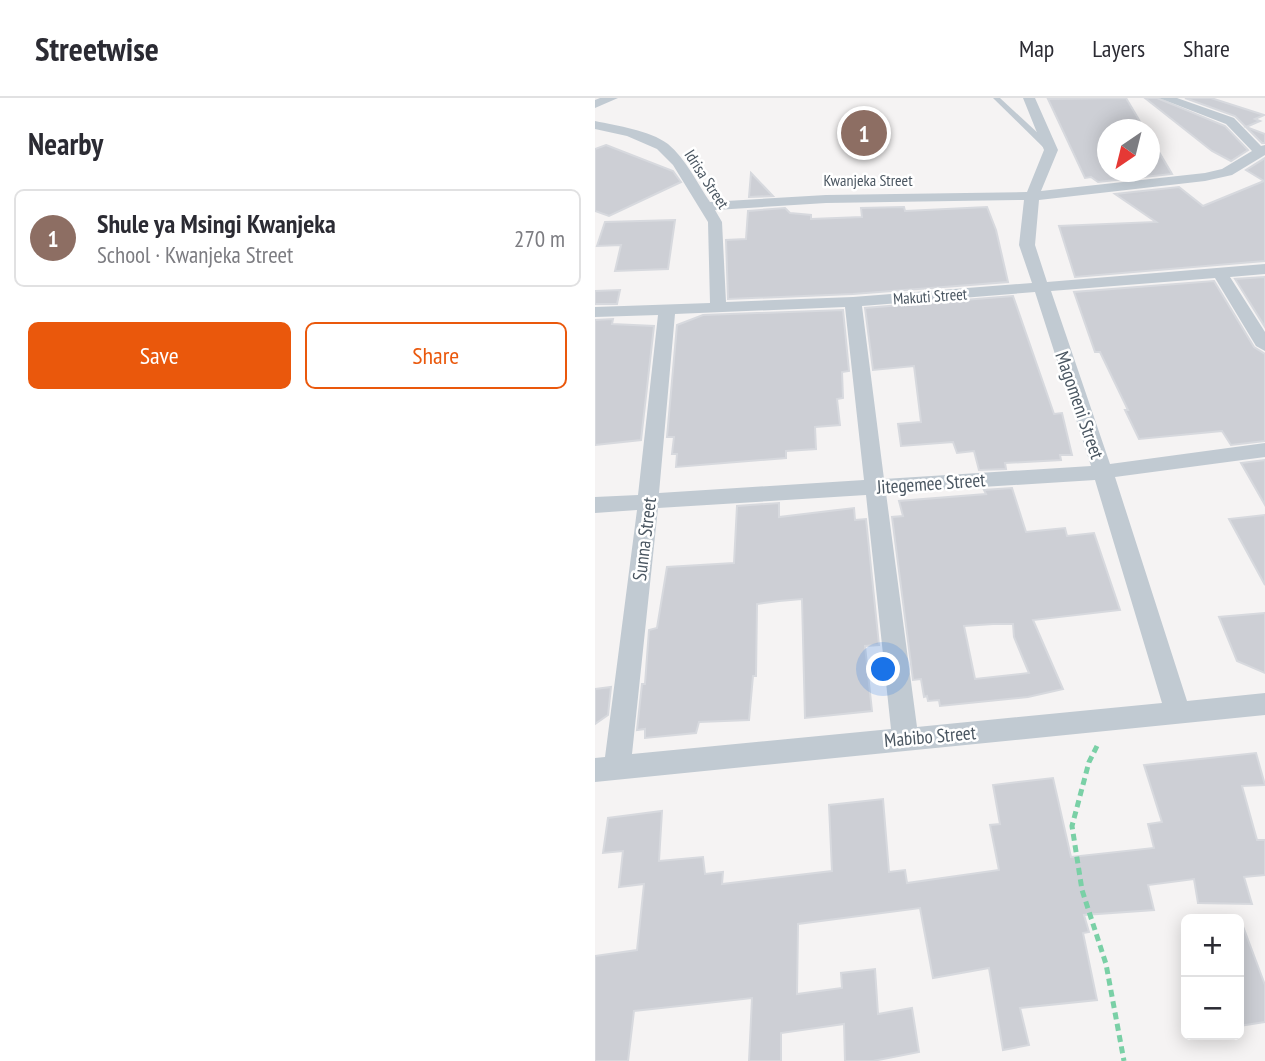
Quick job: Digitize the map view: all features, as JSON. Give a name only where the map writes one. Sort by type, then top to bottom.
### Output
[{"type":"street","points":[[595,104],[612,98]]},
{"type":"street","points":[[1029,98],[1051,150]]},
{"type":"street","points":[[1168,98],[1230,121],[1263,151]]},
{"type":"street","name":"Idrisa Street","points":[[595,125],[631,133],[662,146],[678,163],[715,222],[718,306]]},
{"type":"street","name":"Magomeni Street","points":[[1051,150],[1032,196],[1027,245],[1103,472],[1178,713]]},
{"type":"street","name":"Kwanjeka Street","points":[[704,207],[768,199],[824,197],[1032,196],[1205,177],[1227,172],[1263,151]]},
{"type":"street","name":"Makuti Street","points":[[595,312],[853,302],[1219,271],[1265,270]]},
{"type":"street","points":[[1219,271],[1265,346]]},
{"type":"street","points":[[853,302],[905,738]]},
{"type":"street","name":"Sunna Street","points":[[606,769],[648,504],[667,310]]},
{"type":"street","name":"Jitegemee Street","points":[[595,505],[648,504],[1103,472],[1265,450]]},
{"type":"street","name":"Mabibo Street","points":[[606,769],[1265,704]]},
{"type":"lane","points":[[996,98],[1051,150]]},
{"type":"path","points":[[1100,720],[1101,738],[1089,762],[1072,826],[1082,890],[1106,964],[1124,1061]]},
{"type":"building","points":[[1126,98],[1138,119],[1097,119],[1097,181],[1091,177],[1085,178],[1048,99]]},
{"type":"building","points":[[1145,98],[1157,98],[1225,126],[1248,150],[1231,161],[1212,151]]},
{"type":"building","points":[[1185,98],[1211,98],[1264,115],[1255,119],[1260,121],[1246,127],[1235,116]]},
{"type":"building","points":[[1246,127],[1265,134],[1265,143],[1262,143]]},
{"type":"building","points":[[606,145],[673,171],[681,182],[609,216],[595,211],[595,149]]},
{"type":"building","points":[[1160,154],[1172,174],[1160,175]]},
{"type":"building","points":[[1265,158],[1265,261],[1075,277],[1059,226],[1156,222],[1115,194],[1179,187],[1203,206],[1264,181],[1246,170]]},
{"type":"building","points":[[751,173],[773,196],[749,197]]},
{"type":"building","points":[[904,207],[905,211],[987,207],[996,230],[1008,282],[853,294],[728,299],[726,240],[746,239],[748,211],[785,208],[790,213],[811,215],[811,219],[862,217],[861,208]]},
{"type":"building","points":[[675,220],[668,269],[615,271],[621,245],[597,246],[605,222]]},
{"type":"building","points":[[1265,277],[1265,327],[1235,279]]},
{"type":"building","points":[[1214,281],[1254,347],[1265,354],[1265,441],[1231,445],[1222,431],[1139,439],[1100,352],[1095,352],[1074,292]]},
{"type":"building","points":[[620,290],[617,304],[595,304],[595,291]]},
{"type":"building","points":[[1013,296],[1054,414],[1062,413],[1072,455],[1060,455],[1061,460],[1005,463],[1006,469],[979,470],[974,451],[957,453],[953,442],[901,446],[898,424],[921,422],[914,366],[873,370],[865,308]]},
{"type":"building","points":[[843,310],[849,371],[842,372],[843,398],[837,399],[840,425],[815,427],[816,449],[786,451],[786,458],[676,467],[677,454],[672,454],[674,437],[667,437],[677,325],[703,315]]},
{"type":"building","points":[[613,319],[612,324],[654,326],[641,440],[595,445],[595,320]]},
{"type":"building","points":[[1265,460],[1265,505],[1241,463]]},
{"type":"building","points":[[1012,488],[1026,532],[1065,528],[1067,536],[1094,533],[1120,610],[1033,620],[1063,689],[1028,697],[940,706],[939,700],[928,701],[927,696],[924,697],[921,679],[913,680],[892,517],[903,516],[899,501],[986,494],[984,490]],"holes":[[[1013,624],[1014,637],[1029,673],[975,679],[964,626]]]},
{"type":"building","points":[[779,503],[779,517],[854,508],[855,520],[866,519],[879,645],[865,646],[872,711],[805,718],[802,599],[779,601],[757,604],[756,676],[753,676],[749,720],[699,722],[696,733],[645,738],[645,729],[637,730],[642,684],[645,684],[649,630],[657,628],[667,567],[734,563],[737,506]]},
{"type":"building","points":[[1265,515],[1265,585],[1229,519]]},
{"type":"building","points":[[1265,613],[1265,673],[1237,661],[1219,617]]},
{"type":"building","points":[[611,687],[608,715],[595,724],[595,689]]},
{"type":"building","points":[[1256,753],[1265,785],[1242,786],[1257,840],[1265,840],[1265,875],[1244,877],[1252,904],[1198,903],[1194,879],[1148,885],[1154,910],[1084,915],[1089,932],[1083,933],[1097,1000],[1020,1008],[1029,1045],[1003,1050],[989,968],[933,978],[920,908],[798,924],[797,994],[842,988],[841,973],[875,969],[878,1014],[912,1008],[919,1052],[873,1061],[845,1061],[844,1024],[781,1033],[781,1061],[749,1061],[752,998],[634,1011],[628,1061],[595,1061],[595,956],[637,950],[644,884],[619,887],[623,851],[603,853],[608,818],[662,811],[659,861],[703,857],[705,874],[723,872],[722,884],[832,871],[829,805],[883,799],[889,872],[905,870],[907,883],[999,870],[990,825],[1000,824],[993,785],[1053,778],[1071,857],[1154,848],[1148,824],[1162,822],[1144,765]]},
{"type":"building","points":[[1244,929],[1265,985],[1265,1022],[1244,1025]]},
{"type":"place","name":"Shule ya Msingi Kwanjeka","points":[[864,133]]}]
